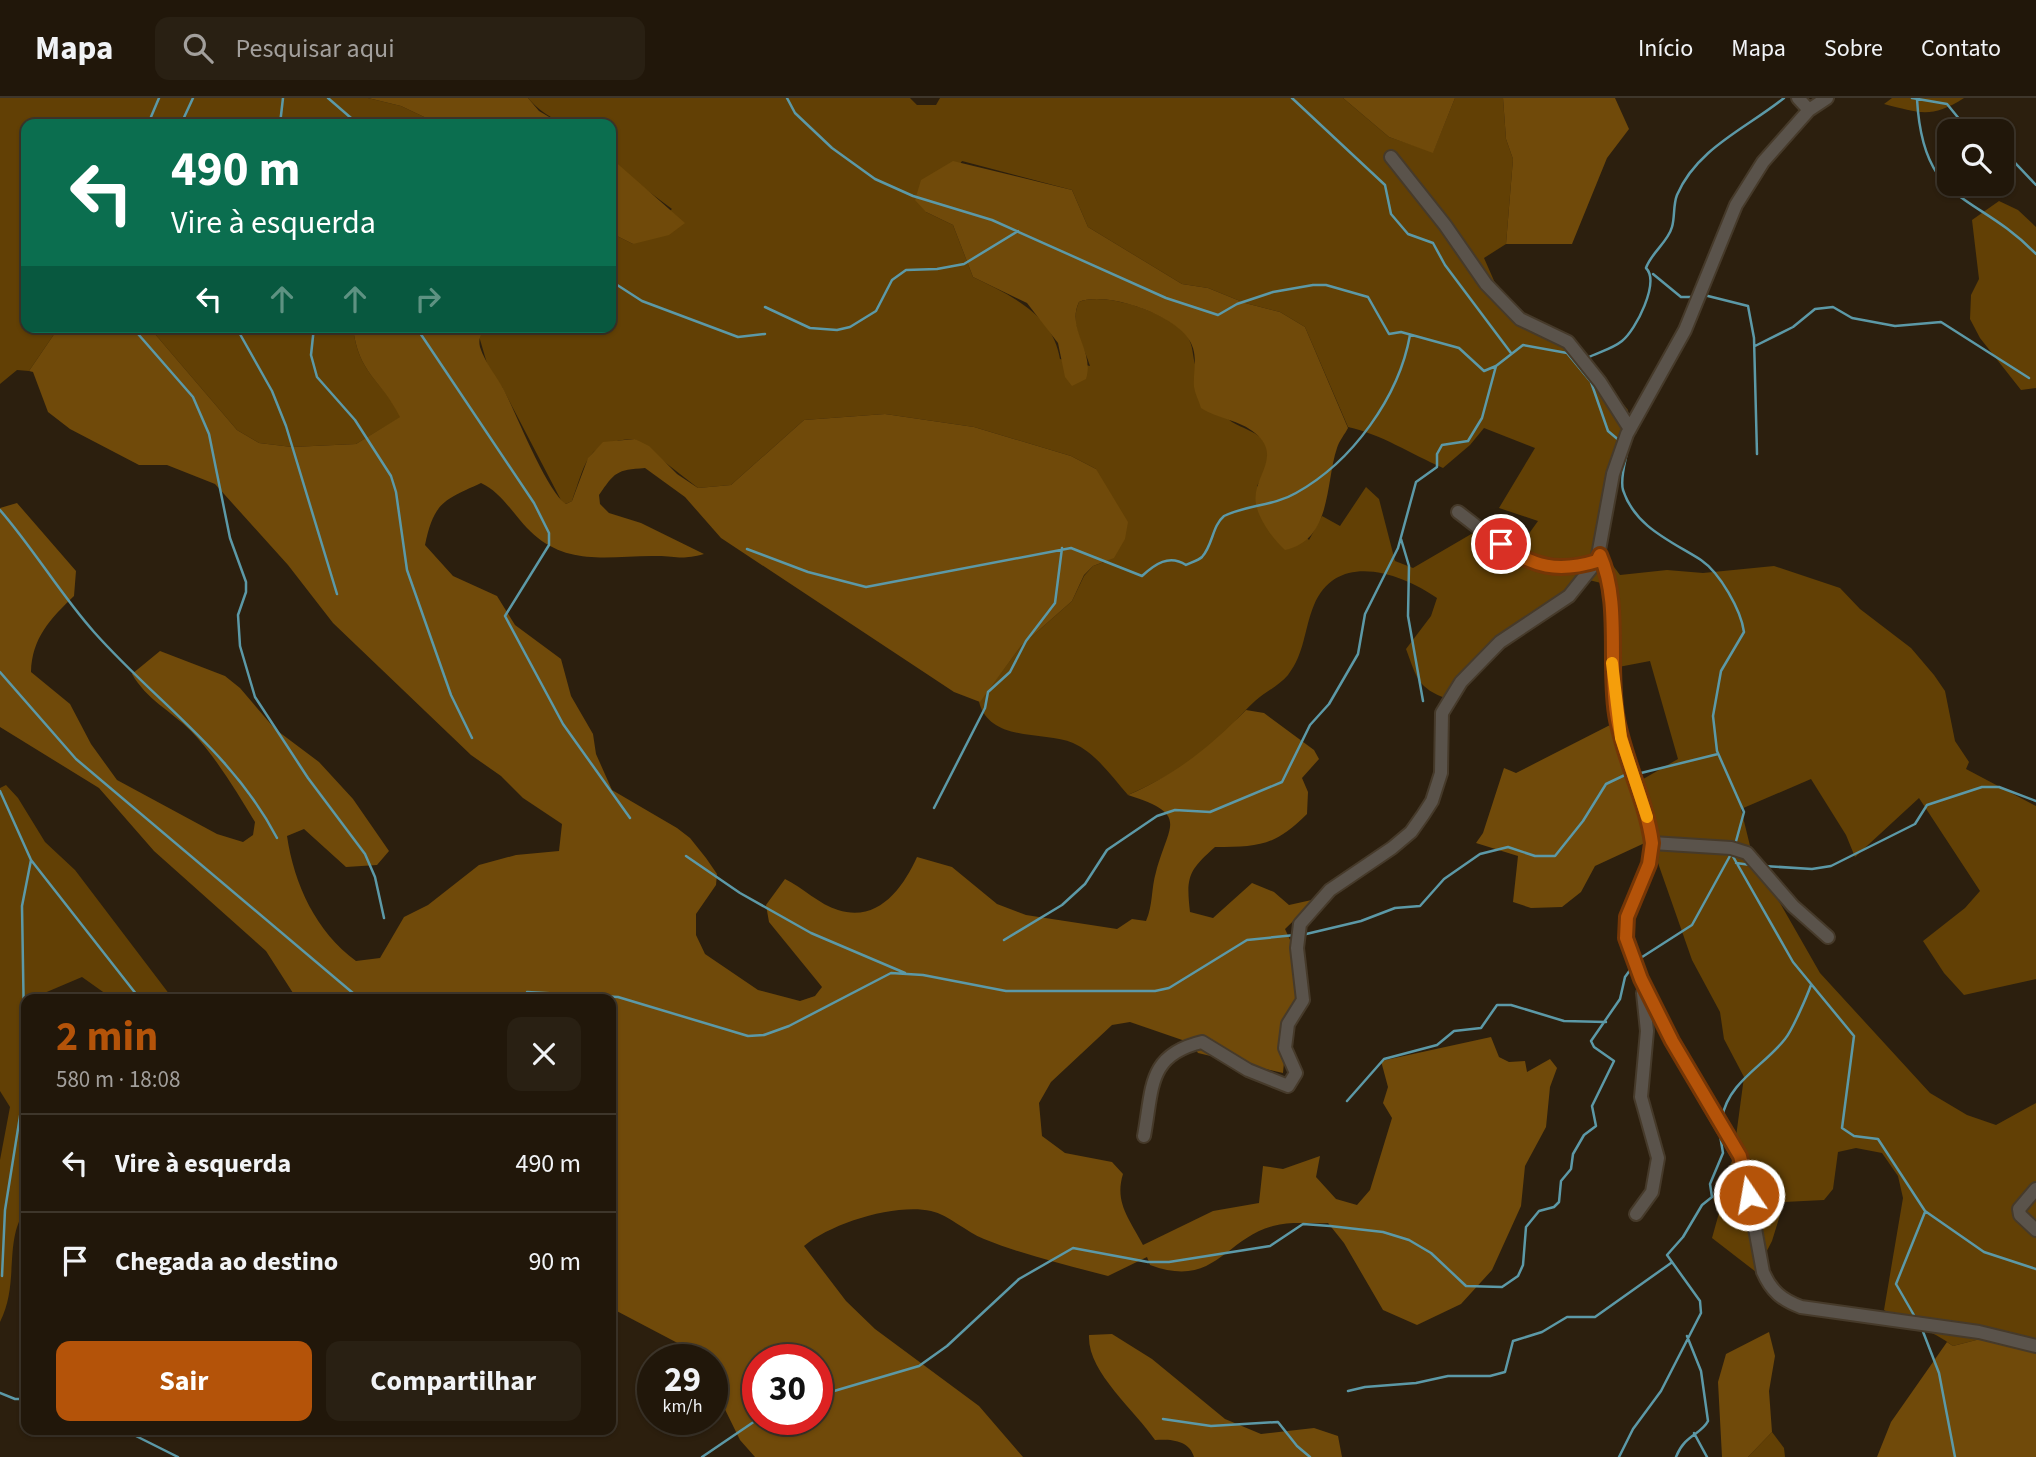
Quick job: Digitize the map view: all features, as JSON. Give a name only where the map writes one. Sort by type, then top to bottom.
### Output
[{"type":"street","points":[[1798,98],[1809,110]]},
{"type":"street","points":[[1144,1136],[1157,1069],[1178,1048],[1202,1042],[1248,1070],[1288,1086],[1296,1073],[1285,1048],[1288,1024],[1303,1000],[1297,948],[1300,924],[1330,890],[1411,832],[1432,801],[1441,773],[1442,713],[1461,682],[1500,642],[1569,596],[1598,558],[1613,474],[1630,429],[1685,330],[1743,190],[1763,162],[1809,110],[1827,98]]},
{"type":"street","points":[[1391,157],[1446,225],[1486,284],[1520,318],[1568,342],[1600,382],[1630,429]]},
{"type":"street","points":[[1458,512],[1522,559],[1538,566],[1574,568],[1598,558]]},
{"type":"street","points":[[1598,558],[1611,587],[1611,651],[1616,713],[1652,843],[1649,864],[1627,917],[1626,938],[1641,979],[1672,1041],[1743,1163],[1763,1272],[1774,1292],[1790,1303],[1810,1309],[1979,1332],[2036,1346]]},
{"type":"street","points":[[1652,843],[1731,848],[1747,853],[1775,887],[1828,937]]},
{"type":"street","points":[[1636,1214],[1652,1192],[1658,1158],[1641,1097],[1647,1023],[1641,979]]},
{"type":"street","points":[[2036,1189],[2019,1209],[2020,1215],[2036,1230]]},
{"type":"shaded area","points":[[0,98],[368,98],[401,106],[428,119],[21,119],[21,333],[55,333],[29,371],[17,370],[0,384]]},
{"type":"shaded area","points":[[368,98],[528,98],[539,111],[553,119],[428,119],[401,106]]},
{"type":"shaded area","points":[[528,98],[910,98],[917,105],[936,105],[940,98],[1343,98],[1389,137],[1433,152],[1455,98],[1503,98],[1506,139],[1513,159],[1506,244],[1484,258],[1499,292],[1529,321],[1550,327],[1598,373],[1628,410],[1609,518],[1606,556],[1620,575],[1667,570],[1703,573],[1774,566],[1840,588],[1860,609],[1911,648],[1934,675],[1945,691],[1955,741],[1969,762],[1966,769],[2036,806],[2036,979],[1964,995],[1944,973],[1923,941],[1965,908],[1980,891],[1919,798],[1855,857],[1846,835],[1811,779],[1741,809],[1752,854],[1820,973],[1930,1093],[1967,1115],[1996,1125],[2036,1103],[2036,1350],[1988,1337],[1953,1346],[1884,1310],[1903,1198],[1898,1176],[1882,1153],[1856,1148],[1838,1152],[1833,1189],[1824,1200],[1784,1202],[1772,1241],[1756,1272],[1712,1238],[1719,1213],[1713,1199],[1733,1159],[1744,1077],[1724,1039],[1720,1012],[1692,960],[1631,786],[1678,759],[1650,661],[1608,669],[1607,594],[1601,583],[1589,580],[1501,639],[1448,699],[1424,686],[1406,649],[1431,616],[1437,598],[1406,581],[1388,575],[1354,572],[1338,577],[1324,588],[1314,605],[1298,658],[1285,679],[1255,701],[1216,742],[1200,754],[1170,774],[1128,795],[1103,766],[1081,747],[1061,739],[1006,730],[985,715],[979,702],[1021,646],[1072,601],[1084,576],[1093,566],[1104,562],[1096,469],[1071,456],[974,427],[885,414],[804,420],[731,485],[698,488],[635,439],[607,444],[591,455],[572,501],[566,504],[562,502],[502,387],[488,367],[479,336],[481,333],[616,333],[616,236],[633,244],[672,209],[632,179],[616,163],[616,119],[556,119],[547,115]],"holes":[[[962,161],[1072,190],[1088,227],[1182,284],[1208,288],[1245,303],[1280,312],[1305,327],[1348,427],[1384,439],[1443,468],[1470,445],[1484,428],[1535,448],[1499,508],[1538,521],[1513,556],[1473,533],[1413,568],[1395,561],[1379,499],[1366,487],[1340,526],[1322,516],[1309,540],[1257,486],[1268,459],[1265,443],[1256,434],[1227,418],[1196,367],[1189,340],[1179,327],[1136,306],[1104,299],[1090,299],[1079,302],[1076,310],[1076,326],[1090,366],[1060,359],[1056,343],[1039,318],[1015,299],[973,277],[953,225],[926,212]]]},
{"type":"shaded area","points":[[1343,98],[1455,98],[1433,153],[1389,137]]},
{"type":"shaded area","points":[[1503,98],[1615,98],[1629,129],[1607,158],[1572,244],[1506,244],[1513,159],[1506,139]]},
{"type":"shaded area","points":[[1892,98],[1964,98],[1943,109],[1925,112],[1884,104]]},
{"type":"shaded area","points":[[953,161],[1072,190],[1088,227],[1182,284],[1208,288],[1245,303],[1280,312],[1305,327],[1348,428],[1337,448],[1324,509],[1311,535],[1300,544],[1285,550],[1267,529],[1256,504],[1256,494],[1267,459],[1267,450],[1263,442],[1249,429],[1201,408],[1194,387],[1193,348],[1176,326],[1125,303],[1091,299],[1079,302],[1076,321],[1088,369],[1086,379],[1072,386],[1065,377],[1058,343],[1027,303],[973,277],[953,225],[926,212],[915,200],[921,180]]},
{"type":"shaded area","points":[[616,162],[685,223],[669,235],[633,244],[616,236]]},
{"type":"shaded area","points":[[1999,201],[2018,210],[2036,227],[2036,388],[2021,390],[1980,338],[1970,319],[1971,295],[1979,279],[1972,220]]},
{"type":"shaded area","points":[[55,333],[154,333],[237,430],[259,443],[292,447],[356,444],[400,417],[365,366],[354,333],[482,333],[482,353],[504,390],[541,468],[566,504],[572,501],[588,458],[603,442],[635,439],[649,446],[677,474],[698,488],[731,485],[804,420],[885,414],[974,427],[1071,456],[1096,469],[1128,522],[1125,539],[1114,558],[1093,566],[1084,575],[1072,601],[1021,646],[980,702],[954,692],[721,538],[685,497],[645,468],[622,471],[613,477],[599,495],[600,504],[609,513],[641,523],[704,554],[682,557],[593,557],[565,552],[538,538],[497,494],[481,483],[442,504],[432,520],[425,545],[453,576],[497,596],[515,625],[561,659],[571,696],[593,734],[596,754],[612,790],[690,838],[717,874],[716,885],[696,914],[696,935],[705,954],[758,990],[800,1001],[815,996],[822,987],[769,922],[766,905],[785,879],[831,908],[852,913],[865,912],[877,907],[896,891],[917,857],[952,867],[997,904],[1026,915],[1117,929],[1132,919],[1146,921],[1154,878],[1170,823],[1168,815],[1160,809],[1128,795],[1191,759],[1246,710],[1264,713],[1314,750],[1319,759],[1302,778],[1308,792],[1307,814],[1275,839],[1255,845],[1215,847],[1199,862],[1191,875],[1189,900],[1190,912],[1213,918],[1252,883],[1274,892],[1289,905],[1316,899],[1285,929],[1291,942],[1299,1013],[1287,1031],[1283,1073],[1198,1053],[1191,1043],[1130,1022],[1112,1025],[1051,1082],[1039,1103],[1042,1136],[1065,1153],[1112,1162],[1123,1174],[1120,1194],[1122,1203],[1143,1245],[1213,1211],[1259,1203],[1263,1166],[1283,1169],[1320,1156],[1316,1177],[1336,1199],[1357,1205],[1370,1190],[1392,1118],[1383,1103],[1388,1087],[1381,1061],[1491,1037],[1499,1057],[1509,1062],[1525,1061],[1527,1072],[1550,1059],[1557,1068],[1550,1087],[1546,1127],[1525,1166],[1521,1206],[1492,1270],[1461,1304],[1417,1325],[1383,1310],[1344,1243],[1328,1223],[1273,1226],[1256,1232],[1205,1267],[1190,1271],[1172,1271],[1150,1265],[1147,1257],[1108,1276],[999,1245],[931,1211],[917,1209],[883,1212],[830,1230],[804,1246],[846,1301],[875,1329],[979,1406],[1023,1457],[755,1457],[740,1440],[728,1416],[728,1344],[679,1344],[616,1311],[616,994],[294,994],[266,951],[154,851],[99,788],[0,727],[0,508],[17,503],[76,571],[74,596],[44,630],[35,649],[31,672],[70,704],[91,744],[117,780],[217,834],[243,842],[253,835],[255,822],[209,752],[191,731],[145,691],[132,674],[160,651],[225,676],[240,688],[275,729],[319,762],[353,799],[389,851],[377,865],[346,867],[304,829],[287,836],[295,872],[309,906],[329,936],[356,961],[380,958],[404,917],[428,905],[479,865],[516,855],[559,851],[562,824],[523,798],[501,776],[471,755],[333,623],[288,565],[215,484],[167,465],[139,465],[70,429],[48,412],[33,372],[29,371]]},
{"type":"shaded area","points":[[154,333],[354,333],[365,366],[401,417],[356,444],[292,447],[259,443],[237,430]]},
{"type":"shaded area","points":[[1612,724],[1649,841],[1595,866],[1581,892],[1562,907],[1531,908],[1513,902],[1518,856],[1476,843],[1483,833],[1504,768],[1516,773]]},
{"type":"shaded area","points":[[6,785],[18,798],[45,842],[75,870],[169,994],[106,994],[82,977],[42,994],[21,994],[21,1218],[15,1235],[6,1307],[0,1322],[0,1160],[10,1107],[0,1091],[0,788]]},
{"type":"shaded area","points":[[1769,1332],[1775,1356],[1769,1391],[1772,1432],[1748,1457],[1722,1457],[1718,1382],[1726,1354]]},
{"type":"shaded area","points":[[1112,1334],[1152,1359],[1225,1419],[1261,1434],[1314,1428],[1338,1436],[1342,1457],[1194,1457],[1184,1444],[1173,1440],[1155,1440],[1104,1377],[1090,1349],[1089,1335]]},
{"type":"shaded area","points":[[1988,1337],[2036,1350],[2036,1457],[1877,1457],[1891,1422],[1947,1342],[1953,1346]]},
{"type":"shaded area","points":[[1772,1432],[1784,1448],[1785,1457],[1748,1457]]},
{"type":"waterway","points":[[150,119],[159,98]]},
{"type":"waterway","points":[[183,119],[193,98]]},
{"type":"waterway","points":[[281,119],[283,98]]},
{"type":"waterway","points":[[328,98],[352,119]]},
{"type":"waterway","points":[[787,98],[795,113],[832,148],[875,179],[913,196],[992,220],[1166,298],[1218,315],[1237,304],[1273,292],[1326,285],[1368,297],[1389,334],[1401,332],[1459,348],[1484,371],[1496,366],[1523,345],[1567,353],[1591,382],[1608,431],[1621,442]]},
{"type":"waterway","points":[[1292,98],[1385,185],[1391,214],[1408,234],[1433,243],[1445,265],[1511,353]]},
{"type":"waterway","points":[[1587,358],[1622,341],[1634,327],[1648,294],[1650,275],[1646,268],[1670,232],[1677,195],[1697,164],[1724,140],[1784,98]]},
{"type":"waterway","points":[[1912,98],[1947,104],[1959,119]]},
{"type":"waterway","points":[[1917,99],[1921,134],[1930,160],[1941,179],[2036,254]]},
{"type":"waterway","points":[[2014,162],[2036,185]]},
{"type":"waterway","points":[[765,307],[810,328],[837,330],[850,327],[876,311],[892,280],[906,270],[937,269],[964,264],[1018,231]]},
{"type":"waterway","points":[[1653,274],[1681,297],[1694,297]]},
{"type":"waterway","points":[[616,284],[642,301],[738,337],[765,334]]},
{"type":"waterway","points":[[1704,295],[1748,306],[1754,338],[1757,454]]},
{"type":"waterway","points":[[1755,346],[1793,327],[1815,309],[1833,307],[1852,318],[1895,326],[1941,322],[2029,378]]},
{"type":"waterway","points":[[137,333],[193,397],[209,434],[230,538],[246,582],[246,592],[238,615],[240,646],[255,697],[308,778],[365,854],[375,877],[384,918]]},
{"type":"waterway","points":[[239,333],[272,391],[286,426],[337,594]]},
{"type":"waterway","points":[[313,333],[311,355],[317,377],[355,420],[391,476],[396,492],[407,570],[451,695],[472,738]]},
{"type":"waterway","points":[[420,333],[534,503],[549,533],[549,545],[505,616],[563,724],[630,818]]},
{"type":"waterway","points":[[747,549],[808,572],[866,587],[1071,548],[1142,576],[1157,564],[1168,560],[1186,565],[1202,557],[1224,516],[1279,501],[1296,493],[1317,480],[1354,446],[1384,404],[1404,358],[1410,335]]},
{"type":"waterway","points":[[1004,940],[1062,905],[1085,884],[1107,850],[1157,816],[1175,810],[1210,812],[1282,782],[1310,725],[1329,704],[1358,654],[1365,614],[1398,548],[1416,482],[1437,467],[1437,454],[1442,445],[1468,441],[1482,418],[1496,366]]},
{"type":"waterway","points":[[1627,452],[1623,490],[1636,514],[1655,532],[1708,566],[1728,593],[1742,623],[1744,632],[1721,671],[1713,716],[1717,751],[1744,812],[1735,845]]},
{"type":"waterway","points":[[0,510],[94,632],[192,729],[238,780],[259,807],[277,838]]},
{"type":"waterway","points":[[1401,539],[1409,566],[1408,616],[1423,701]]},
{"type":"waterway","points":[[934,808],[985,708],[988,692],[1010,672],[1026,641],[1055,603],[1062,548]]},
{"type":"waterway","points":[[0,672],[76,759],[354,994]]},
{"type":"waterway","points":[[1637,774],[1718,754]]},
{"type":"waterway","points":[[1302,935],[1361,921],[1395,908],[1420,906],[1444,879],[1480,854],[1508,847],[1535,856],[1555,856],[1583,821],[1606,784],[1627,774]]},
{"type":"waterway","points":[[1764,866],[1812,869],[1831,866],[1915,824],[1927,805],[1982,787],[1999,787],[2036,801]]},
{"type":"waterway","points":[[0,791],[31,860],[136,994]]},
{"type":"waterway","points":[[1731,853],[1793,962],[1854,1036],[1842,1128],[1854,1136],[1878,1139],[1925,1211],[1984,1252],[2036,1269]]},
{"type":"waterway","points":[[1639,959],[1692,925],[1731,854]]},
{"type":"waterway","points":[[686,856],[740,893],[811,933],[905,973]]},
{"type":"waterway","points":[[23,994],[22,906],[31,860]]},
{"type":"waterway","points":[[1736,863],[1751,865]]},
{"type":"waterway","points":[[616,997],[748,1036],[764,1035],[789,1026],[891,973],[923,975],[1006,991],[1155,991],[1169,988],[1247,940],[1295,935]]},
{"type":"waterway","points":[[833,1391],[919,1366],[947,1346],[1019,1279],[1073,1248],[1148,1262],[1169,1262],[1270,1246],[1303,1224],[1330,1226],[1383,1232],[1409,1240],[1431,1253],[1466,1286],[1502,1287],[1518,1276],[1523,1265],[1526,1227],[1539,1211],[1554,1207],[1559,1202],[1561,1181],[1571,1169],[1573,1154],[1584,1135],[1596,1126],[1592,1106],[1614,1061],[1594,1047],[1591,1041],[1620,999],[1625,977],[1633,966]]},
{"type":"waterway","points":[[1722,1118],[1731,1094],[1788,1035],[1811,985]]},
{"type":"waterway","points":[[527,992],[563,994]]},
{"type":"waterway","points":[[1347,1101],[1384,1059],[1437,1045],[1454,1031],[1481,1028],[1497,1005],[1511,1005],[1564,1021],[1606,1022]]},
{"type":"waterway","points":[[2,1276],[5,1210],[21,1110]]},
{"type":"waterway","points":[[1619,1457],[1633,1429],[1661,1391],[1701,1313],[1700,1301],[1667,1255],[1683,1237],[1702,1205],[1712,1197],[1710,1184],[1723,1153],[1720,1135]]},
{"type":"waterway","points":[[1915,1317],[1896,1284],[1925,1212]]},
{"type":"waterway","points":[[1348,1391],[1416,1383],[1448,1376],[1490,1376],[1505,1372],[1513,1341],[1542,1332],[1567,1317],[1595,1317],[1671,1263]]},
{"type":"waterway","points":[[1922,1329],[1939,1373],[1955,1457]]},
{"type":"waterway","points":[[1676,1457],[1688,1439],[1708,1421],[1701,1371],[1687,1336]]},
{"type":"waterway","points":[[0,1393],[21,1399]]},
{"type":"waterway","points":[[1163,1419],[1211,1426],[1278,1422],[1297,1446],[1310,1457]]},
{"type":"waterway","points":[[702,1457],[742,1430]]},
{"type":"waterway","points":[[1694,1433],[1707,1457]]},
{"type":"waterway","points":[[134,1435],[178,1457]]},
{"type":"slow traffic","points":[[1612,663],[1621,738],[1647,817]]},
{"type":"route","points":[[1501,544],[1522,559],[1538,566],[1574,568],[1597,561],[1600,555],[1607,570],[1611,587],[1611,651],[1616,713],[1621,738],[1645,808],[1652,843],[1649,864],[1632,898],[1627,917],[1626,938],[1641,979],[1672,1041],[1740,1156],[1749,1195]]}]
